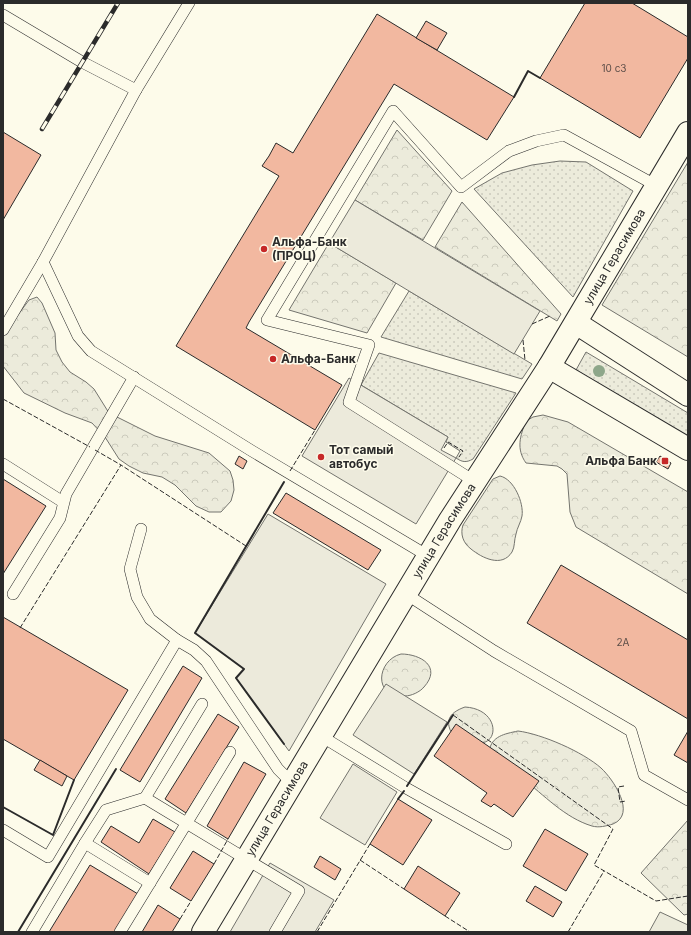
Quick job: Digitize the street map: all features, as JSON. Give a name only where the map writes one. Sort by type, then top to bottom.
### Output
[{"type":"street","name":"улица Герасимова","points":[[203,932],[474,481],[576,324],[688,133]]},
{"type":"street","points":[[576,324],[688,395]]},
{"type":"street","points":[[549,367],[688,450]]},
{"type":"lane","points":[[3,330],[43,262],[136,90],[189,3]]},
{"type":"lane","points":[[3,15],[82,62],[136,90]]},
{"type":"lane","points":[[474,481],[349,402],[369,345],[267,320],[393,111],[461,187],[509,151],[536,141],[564,135],[657,186]]},
{"type":"lane","points":[[43,262],[78,336],[91,351],[252,451],[428,556]]},
{"type":"lane","points":[[13,594],[60,518],[66,494],[134,377]]},
{"type":"lane","points":[[3,464],[63,502]]},
{"type":"lane","points":[[142,529],[130,568],[137,597],[150,619],[206,660],[278,769],[292,784]]},
{"type":"lane","points":[[406,594],[494,651],[630,731],[644,775],[688,800]]},
{"type":"lane","points":[[3,830],[48,857],[177,640]]},
{"type":"lane","points":[[32,932],[106,810],[145,798],[202,704]]},
{"type":"lane","points":[[321,736],[406,788],[506,844]]},
{"type":"lane","points":[[120,932],[230,752]]},
{"type":"lane","points":[[145,798],[299,891],[275,932]]},
{"type":"lane","points":[[85,843],[150,883]]},
{"type":"green space","points":[[397,130],[452,191],[423,240],[355,200]]},
{"type":"green space","points":[[560,161],[586,162],[633,191],[573,297],[474,189],[502,173],[532,165]]},
{"type":"green space","points":[[688,162],[688,357],[602,305]]},
{"type":"green space","points":[[462,202],[561,314],[557,321],[435,247]]},
{"type":"green space","points":[[329,243],[396,283],[367,333],[289,310]]},
{"type":"green space","points":[[409,291],[532,364],[522,379],[381,337]]},
{"type":"green space","points":[[37,297],[42,303],[55,333],[56,350],[62,362],[70,372],[94,389],[109,413],[155,436],[209,453],[230,471],[234,490],[231,501],[221,512],[209,512],[196,506],[175,485],[162,477],[143,473],[129,466],[119,459],[105,437],[92,423],[65,413],[24,393],[3,366],[3,335],[29,300]]},
{"type":"green space","points":[[586,352],[688,413],[688,437],[576,370]]},
{"type":"green space","points":[[379,353],[516,393],[473,459],[462,461],[456,458],[460,451],[446,442],[448,437],[361,385]]},
{"type":"green space","points":[[543,415],[568,422],[688,492],[688,594],[576,527],[570,512],[567,474],[557,466],[526,463],[521,453],[520,442],[526,421],[533,417]]},
{"type":"green space","points":[[500,476],[505,478],[514,487],[520,498],[522,511],[512,552],[503,560],[492,560],[481,556],[468,547],[464,541],[462,532],[463,525],[493,479]]},
{"type":"green space","points":[[401,654],[416,656],[422,659],[427,663],[431,673],[429,680],[422,689],[407,696],[394,695],[387,691],[383,685],[382,678],[383,670],[387,663]]},
{"type":"green space","points":[[465,707],[476,709],[490,720],[493,726],[493,733],[486,742],[470,742],[454,737],[451,732],[449,727],[449,719],[451,715],[459,709]]},
{"type":"green space","points":[[518,731],[539,736],[562,745],[584,756],[601,768],[611,780],[620,796],[623,805],[623,813],[620,819],[613,824],[597,827],[573,818],[489,751],[493,742],[499,736]]},
{"type":"green space","points":[[688,820],[688,914],[684,915],[641,873]]},
{"type":"green space","points":[[660,912],[688,925],[688,932],[649,932]]},
{"type":"shaded area","points":[[355,200],[540,311],[514,354],[329,243]]},
{"type":"shaded area","points":[[349,378],[448,437],[441,450],[456,458],[416,524],[302,456]]},
{"type":"shaded area","points":[[268,514],[386,584],[289,751],[236,678],[244,669],[195,633]]},
{"type":"shaded area","points":[[386,684],[447,722],[414,774],[353,735]]},
{"type":"shaded area","points":[[353,764],[397,792],[365,845],[320,818]]},
{"type":"shaded area","points":[[270,863],[334,900],[315,932],[230,932]]},
{"type":"building","points":[[585,3],[632,3],[688,37],[688,58],[640,138],[540,78]]},
{"type":"building","name":"Альфа-Банк (ПРОЦ)","points":[[377,14],[514,97],[487,140],[394,84],[249,322],[246,328],[342,385],[315,430],[176,346],[279,176],[262,166],[276,143],[293,153]]},
{"type":"building","points":[[426,21],[447,33],[437,50],[416,38]]},
{"type":"building","points":[[3,132],[41,155],[3,220]]},
{"type":"building","points":[[239,456],[247,461],[243,469],[235,464]]},
{"type":"building","points":[[660,456],[671,463],[668,469],[656,462]]},
{"type":"building","points":[[3,479],[46,506],[3,574]]},
{"type":"building","points":[[286,493],[381,550],[368,570],[273,513]]},
{"type":"building","points":[[561,565],[688,640],[688,719],[527,623]]},
{"type":"building","points":[[3,617],[128,690],[74,780],[3,739]]},
{"type":"building","points":[[183,666],[202,678],[140,782],[120,770]]},
{"type":"building","points":[[218,714],[239,727],[186,813],[165,799]]},
{"type":"building","points":[[456,724],[539,781],[513,817],[494,804],[491,807],[481,801],[487,793],[434,756]]},
{"type":"building","points":[[688,731],[688,763],[674,755]]},
{"type":"building","points":[[40,760],[67,776],[62,786],[34,770]]},
{"type":"building","points":[[244,762],[266,774],[228,839],[207,826]]},
{"type":"building","points":[[398,799],[432,820],[403,865],[370,844]]},
{"type":"building","points":[[153,819],[175,832],[149,874],[101,842],[111,826],[139,843]]},
{"type":"building","points":[[545,829],[588,854],[566,891],[523,866]]},
{"type":"building","points":[[193,851],[214,864],[191,901],[170,888]]},
{"type":"building","points":[[320,856],[341,869],[335,880],[314,867]]},
{"type":"building","points":[[90,865],[138,894],[115,932],[49,932]]},
{"type":"building","points":[[418,866],[460,893],[445,916],[404,889]]},
{"type":"building","points":[[535,886],[562,902],[553,917],[526,901]]},
{"type":"building","points":[[158,905],[180,919],[172,932],[142,932]]},
{"type":"railway","points":[[42,129],[118,3]]},
{"type":"fence","points":[[532,324],[550,316]]},
{"type":"fence","points":[[523,340],[525,360]]},
{"type":"fence","points":[[3,399],[90,447]]},
{"type":"fence","points":[[290,471],[315,430]]},
{"type":"fence","points":[[444,448],[448,442],[463,451],[459,457]]},
{"type":"fence","points":[[95,450],[121,465]]},
{"type":"fence","points":[[20,628],[121,465],[246,546]]},
{"type":"fence","points":[[453,715],[613,829],[594,865],[656,901],[688,896]]},
{"type":"fence","points":[[624,786],[618,787],[620,802],[626,801]]},
{"type":"fence","points":[[214,864],[228,839]]},
{"type":"fence","points":[[317,932],[370,844]]},
{"type":"fence","points":[[360,860],[404,889]]},
{"type":"fence","points":[[568,932],[604,871]]},
{"type":"fence","points":[[180,919],[191,901]]},
{"type":"fence","points":[[445,916],[470,932]]},
{"type":"wall","points":[[514,97],[528,71],[540,78]]},
{"type":"wall","points":[[284,482],[195,633],[244,669],[236,678],[284,744]]},
{"type":"wall","points":[[407,786],[453,715]]},
{"type":"wall","points":[[18,932],[116,769]]},
{"type":"wall","points":[[3,807],[53,835],[74,780]]},
{"type":"wall","points":[[398,799],[404,791]]},
{"type":"place","name":"Альфа-Банк (ПРОЦ)","points":[[264,249]]},
{"type":"place","name":"Альфа-Банк","points":[[273,359]]},
{"type":"place","name":"Тот самый автобус","points":[[321,457]]},
{"type":"place","name":"Альфа Банк","points":[[665,461]]}]
